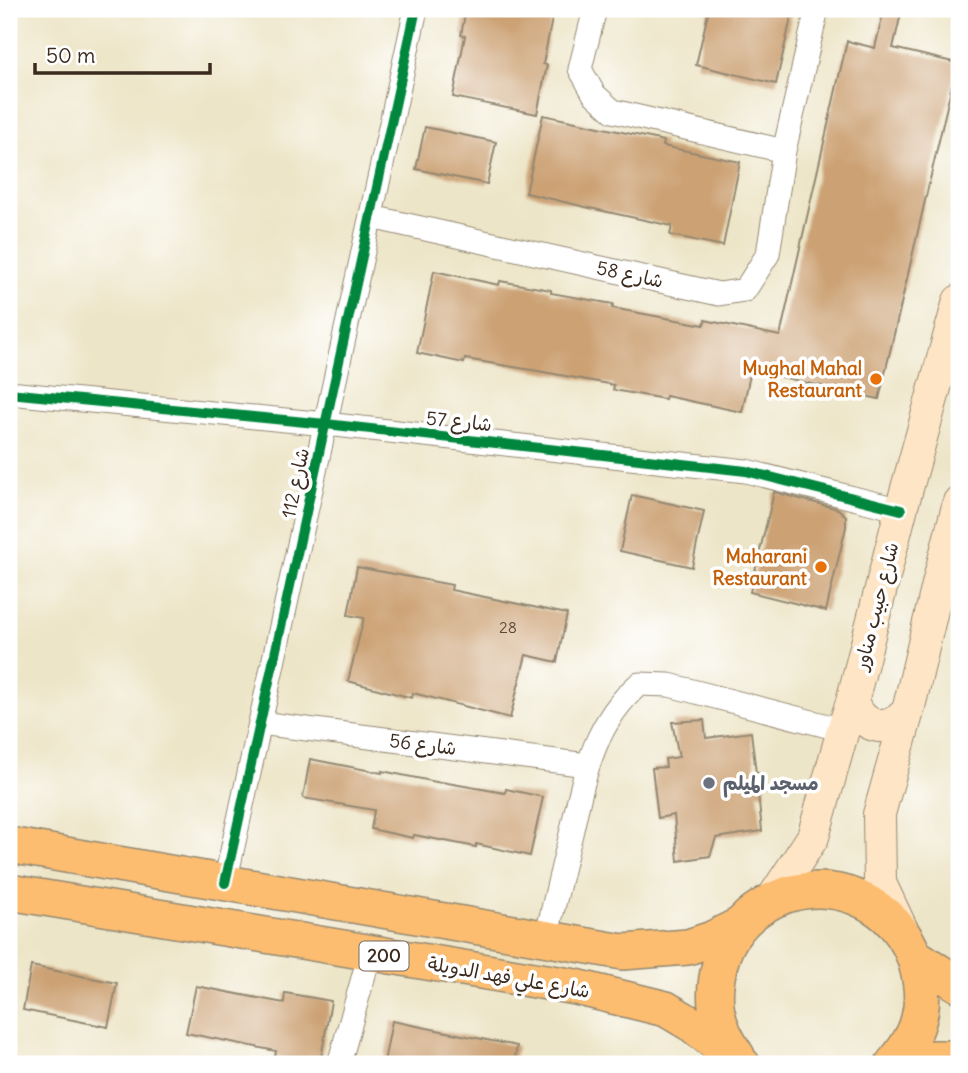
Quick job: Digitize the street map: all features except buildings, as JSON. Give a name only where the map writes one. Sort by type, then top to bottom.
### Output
[{"type":"main road","name":"200","points":[[9,845],[623,953],[688,947],[740,925]]},
{"type":"main road","name":"200","points":[[743,1064],[725,1039],[716,1010],[716,979],[724,950],[740,925],[754,911],[794,892],[819,890],[844,893],[868,902],[888,917],[910,946],[959,985]]},
{"type":"main road","name":"شارع علي فهد الدويلة","points":[[9,892],[576,987],[666,1009],[694,1025],[743,1064]]},
{"type":"main road","points":[[559,942],[582,953],[585,962],[583,976],[576,987]]},
{"type":"main road","points":[[893,1064],[908,1047],[919,1018],[922,987],[910,946]]},
{"type":"main road","points":[[911,1064],[933,1058],[959,1058]]},
{"type":"street","name":"شارع 112","points":[[225,883],[416,9]]},
{"type":"street","points":[[595,9],[580,69],[594,94],[613,111],[784,151]]},
{"type":"street","name":"شارع 58","points":[[371,216],[719,293],[745,290],[768,254],[784,151],[817,9]]},
{"type":"street","name":"شارع حبيب مناور","points":[[771,901],[813,837],[959,301]]},
{"type":"street","name":"شارع 57","points":[[9,393],[326,424],[746,471],[901,510]]},
{"type":"street","points":[[910,946],[880,883],[879,814],[908,710],[959,502]]},
{"type":"street","points":[[559,942],[587,765],[604,726],[624,697],[639,684],[669,685],[858,716],[870,724],[884,726],[898,721],[908,710]]},
{"type":"street","name":"شارع 56","points":[[260,723],[587,765]]},
{"type":"street","points":[[339,1064],[370,953]]},
{"type":"cycle path","points":[[225,883],[416,9]]},
{"type":"cycle path","points":[[9,393],[326,424],[746,471],[901,510]]},
{"type":"place","name":"Mughal Mahal Restaurant","points":[[876,379]]},
{"type":"place","name":"Maharani Restaurant","points":[[821,567]]},
{"type":"place","name":"مسجد الميلم","points":[[709,783]]}]
